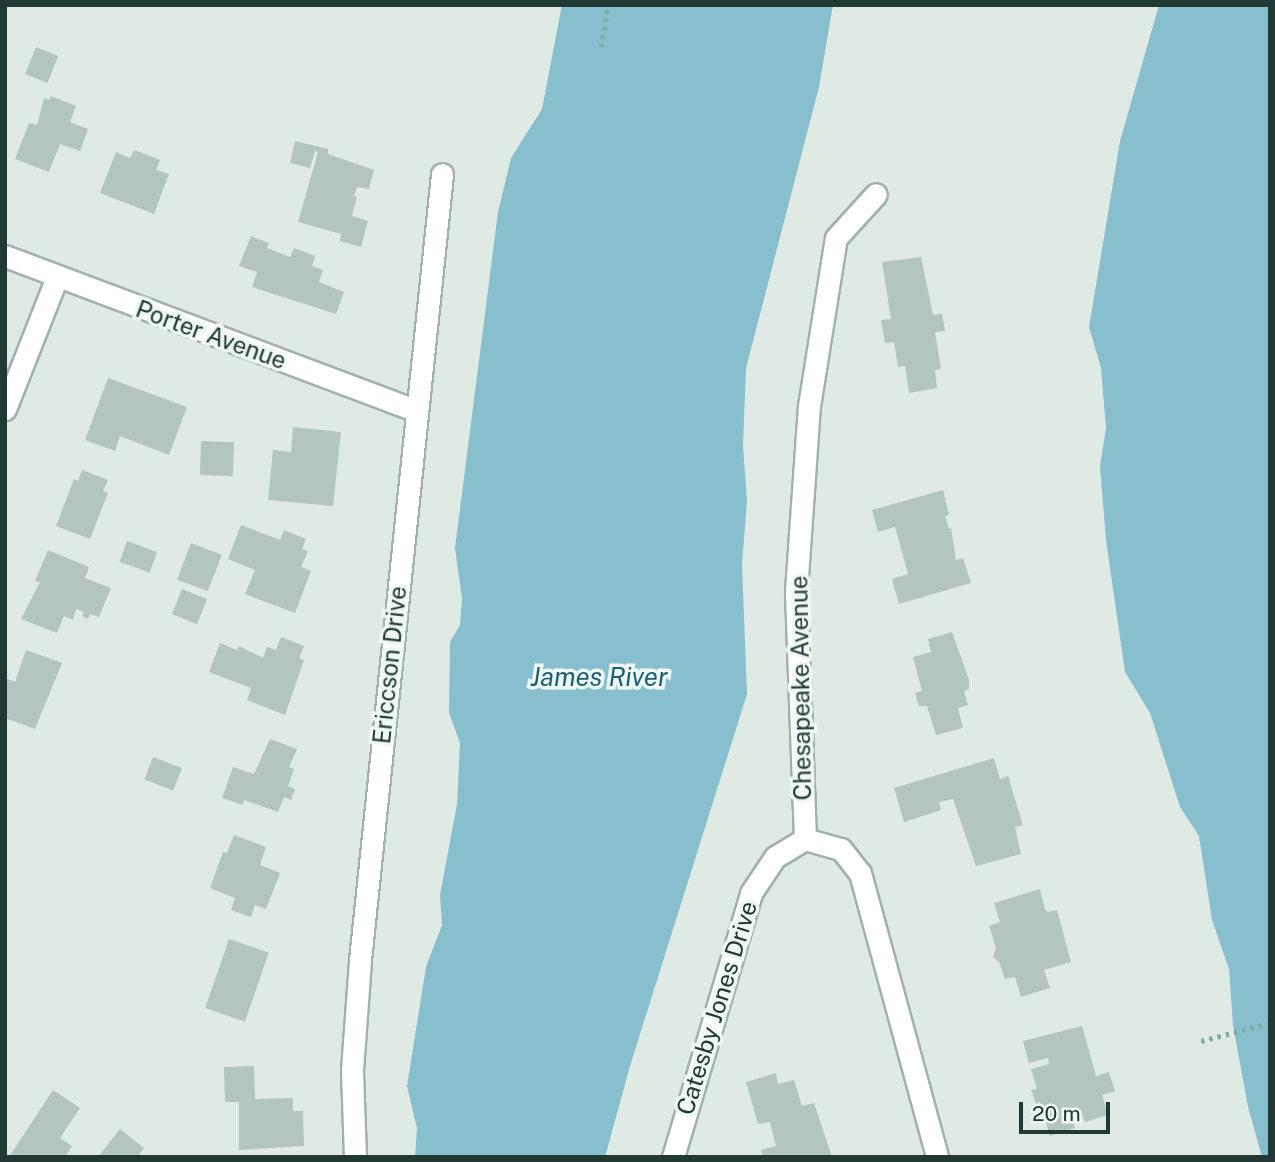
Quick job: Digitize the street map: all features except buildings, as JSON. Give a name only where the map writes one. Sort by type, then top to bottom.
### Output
[{"type":"street","name":"Ericcson Drive","points":[[355,1157],[352,1070],[360,960],[442,174]]},
{"type":"street","name":"Chesapeake Avenue","points":[[805,839],[796,591],[809,406],[836,238],[876,194]]},
{"type":"street","name":"Porter Avenue","points":[[5,256],[417,411]]},
{"type":"street","points":[[5,409],[57,277]]},
{"type":"street","name":"Catesby Jones Drive","points":[[673,1157],[751,893],[775,858],[805,839]]},
{"type":"street","points":[[805,839],[841,849],[860,873],[937,1157]]},
{"type":"path","points":[[601,47],[608,5]]},
{"type":"path","points":[[1201,1041],[1270,1023]]},
{"type":"water","name":"James River","points":[[562,5],[833,5],[819,87],[746,368],[743,445],[747,502],[742,564],[747,694],[630,1066],[605,1157],[415,1157],[417,1128],[407,1086],[426,967],[442,925],[440,895],[457,804],[460,743],[449,713],[450,642],[460,625],[462,598],[455,548],[498,212],[511,158],[542,109]]},
{"type":"water","points":[[1159,5],[1270,5],[1270,1157],[1262,1157],[1248,1107],[1233,1025],[1229,969],[1212,920],[1199,836],[1180,807],[1150,713],[1125,672],[1106,540],[1100,466],[1106,428],[1101,368],[1089,327],[1120,141]]}]
